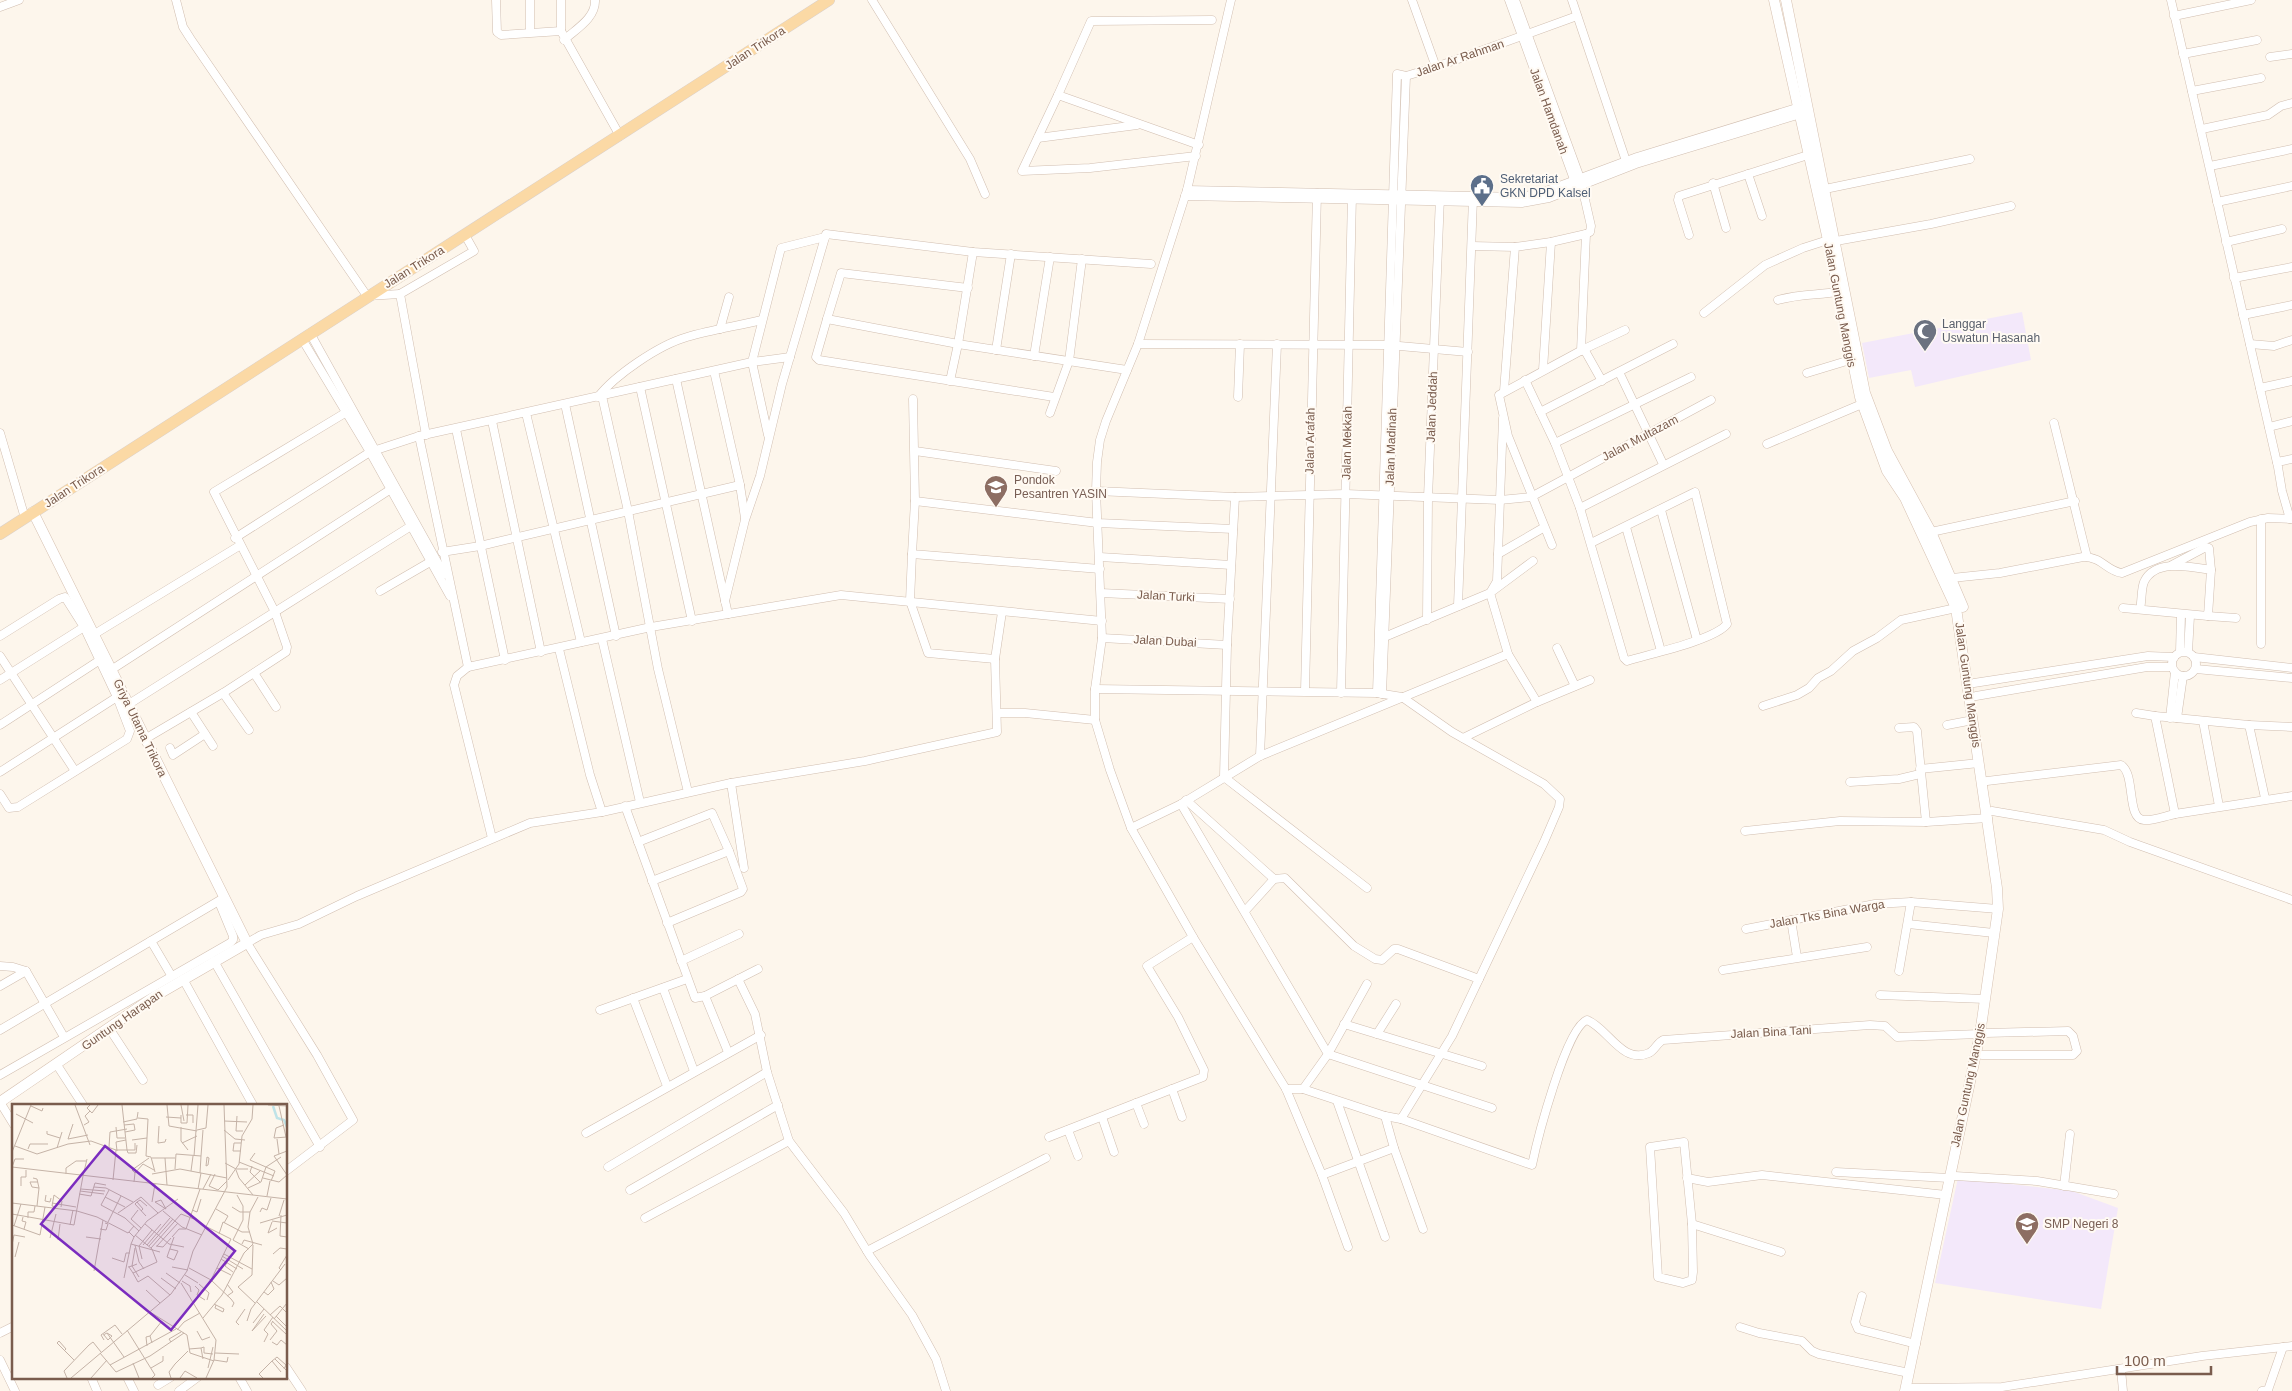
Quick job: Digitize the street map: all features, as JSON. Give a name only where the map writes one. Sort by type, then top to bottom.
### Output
[{"type":"main road","name":"Jalan Trikora","points":[[0,534],[829,0]]},
{"type":"street","points":[[0,7],[19,0]]},
{"type":"street","points":[[176,0],[183,27],[190,38],[367,296],[400,294],[474,251],[465,234]]},
{"type":"street","points":[[496,0],[498,34],[561,31]]},
{"type":"street","points":[[530,0],[530,32]]},
{"type":"street","points":[[561,0],[561,31],[564,40],[620,136]]},
{"type":"street","points":[[564,40],[591,16],[595,9],[595,0]]},
{"type":"street","points":[[872,0],[970,158],[985,194]]},
{"type":"street","points":[[1231,0],[1186,193],[1138,344],[1100,440],[1096,491],[1102,638],[1095,689],[1095,720],[1110,770],[1131,828],[1193,937],[1286,1089],[1322,1175],[1348,1247]]},
{"type":"street","points":[[1412,0],[1436,68]]},
{"type":"street","name":"Jalan Hamdanah","points":[[1509,0],[1525,36],[1583,194],[1591,226],[1586,234],[1582,350]]},
{"type":"street","name":"Jalan Hamdanah","points":[[1515,0],[1525,36]]},
{"type":"street","points":[[1572,0],[1626,162]]},
{"type":"street","name":"Jalan Guntung Manggis","points":[[1774,0],[1825,189],[1838,292],[1850,360],[1862,404],[1887,471],[1905,498],[1956,608],[1979,763],[1990,814],[2004,908],[1983,1034],[1910,1384]]},
{"type":"street","name":"Jalan Guntung Manggis","points":[[1786,0],[1804,110],[1808,154],[1832,241],[1865,393],[1887,451],[1931,532],[1952,578],[1966,619],[1990,814],[1998,909],[1985,999],[1982,1056],[1946,1195],[1916,1344],[1910,1384]]},
{"type":"street","points":[[1952,578],[2000,573],[2088,557],[2102,561],[2112,570],[2122,574],[2238,526],[2261,519],[2291,519],[2288,497],[2277,462],[2234,278],[2202,129],[2170,0]]},
{"type":"street","points":[[2174,16],[2251,0]]},
{"type":"street","name":"Jalan Ar Rahman","points":[[1395,132],[1398,74],[1406,76],[1436,68],[1577,16]]},
{"type":"street","points":[[1196,156],[1090,168],[1022,171],[1091,21],[1212,20]]},
{"type":"street","points":[[2183,54],[2257,40]]},
{"type":"street","points":[[2270,56],[2292,54]]},
{"type":"street","points":[[1397,197],[1404,131],[1406,76]]},
{"type":"street","points":[[2192,91],[2261,78]]},
{"type":"street","points":[[1058,95],[1198,145]]},
{"type":"street","points":[[2202,129],[2268,115],[2281,106],[2292,103]]},
{"type":"street","points":[[1186,193],[1440,198],[1522,203],[1549,198],[1626,162],[1804,110]]},
{"type":"street","points":[[1579,183],[1804,110]]},
{"type":"street","points":[[1038,138],[1140,124]]},
{"type":"street","points":[[1397,197],[1395,132],[1404,131]]},
{"type":"street","points":[[2210,166],[2292,149]]},
{"type":"street","points":[[1689,235],[1678,198],[1682,194],[1808,154]]},
{"type":"street","points":[[1825,189],[1970,159]]},
{"type":"street","points":[[1748,174],[1762,216]]},
{"type":"street","points":[[1713,183],[1726,228]]},
{"type":"street","points":[[2217,202],[2292,186]]},
{"type":"street","name":"Jalan Arafah","points":[[1304,691],[1317,195]]},
{"type":"street","name":"Jalan Mekkah","points":[[1341,693],[1352,196]]},
{"type":"street","name":"Jalan Madinah","points":[[1380,694],[1397,197]]},
{"type":"street","name":"Jalan Jeddah","points":[[1427,620],[1428,498],[1440,198]]},
{"type":"street","points":[[1458,606],[1473,199]]},
{"type":"street","points":[[1704,313],[1764,265],[1803,248],[1832,241],[1940,223],[2011,206]]},
{"type":"street","points":[[2226,242],[2282,230]]},
{"type":"street","points":[[769,439],[752,362],[781,248],[824,237],[828,233],[973,252],[1151,264]]},
{"type":"street","points":[[1472,246],[1515,247],[1551,242],[1586,234]]},
{"type":"street","points":[[725,601],[745,520],[760,476],[790,357],[824,237]]},
{"type":"street","points":[[1543,370],[1551,242]]},
{"type":"street","points":[[1504,392],[1515,247]]},
{"type":"street","points":[[950,381],[973,252]]},
{"type":"street","points":[[996,350],[1010,254]]},
{"type":"street","points":[[1034,356],[1050,257]]},
{"type":"street","points":[[1050,413],[1054,397],[1069,361],[1082,259]]},
{"type":"street","points":[[2234,278],[2292,267]]},
{"type":"street","points":[[968,288],[841,272],[816,357],[819,360],[1054,397]]},
{"type":"street","points":[[1778,300],[1797,294],[1807,297],[1838,292]]},
{"type":"street","points":[[400,294],[442,552],[456,607],[468,667]]},
{"type":"street","points":[[720,329],[729,297]]},
{"type":"street","points":[[2243,315],[2292,305]]},
{"type":"street","points":[[827,319],[958,344],[1127,370]]},
{"type":"street","points":[[688,792],[658,669],[628,511],[600,396],[607,385],[632,366],[674,342],[762,320]]},
{"type":"street","points":[[1552,545],[1543,528],[1508,436],[1498,397],[1543,370],[1625,330]]},
{"type":"street","points":[[306,336],[345,412],[373,451],[391,489],[456,607]]},
{"type":"street","points":[[306,336],[434,554],[451,590]]},
{"type":"street","points":[[2250,344],[2274,346],[2292,340]]},
{"type":"street","points":[[1138,344],[1277,344],[1312,346],[1350,344],[1391,345],[1468,352]]},
{"type":"street","points":[[1238,397],[1240,344]]},
{"type":"street","points":[[1260,756],[1277,344]]},
{"type":"street","points":[[1540,412],[1602,382],[1673,344]]},
{"type":"street","points":[[1582,350],[1602,382]]},
{"type":"street","points":[[235,538],[373,451],[422,436],[714,370],[790,357]]},
{"type":"street","points":[[1807,373],[1850,360]]},
{"type":"street","points":[[714,370],[740,485],[745,520]]},
{"type":"street","points":[[1619,372],[1650,433],[1663,464]]},
{"type":"street","points":[[1555,443],[1691,377]]},
{"type":"street","points":[[676,379],[728,614]]},
{"type":"street","points":[[1525,380],[1555,443],[1580,508],[1624,658],[1627,661],[1697,640],[1723,630],[1727,624],[1696,492],[1591,543]]},
{"type":"street","points":[[2260,388],[2292,381]]},
{"type":"street","points":[[640,387],[692,620]]},
{"type":"street","points":[[913,398],[915,501],[910,600],[928,653],[995,659]]},
{"type":"street","name":"Jalan Multazam","points":[[1531,497],[1711,400]]},
{"type":"street","points":[[565,404],[616,636]]},
{"type":"street","points":[[1767,444],[1862,404]]},
{"type":"street","points":[[145,738],[223,693],[287,650],[274,612],[235,538],[214,492],[345,412]]},
{"type":"street","points":[[526,413],[581,642]]},
{"type":"street","points":[[1503,418],[1497,581],[1490,593],[1508,654],[1537,702]]},
{"type":"street","points":[[492,421],[541,652]]},
{"type":"street","points":[[2269,426],[2292,421]]},
{"type":"street","points":[[2054,423],[2088,557]]},
{"type":"street","points":[[456,429],[505,660]]},
{"type":"street","points":[[0,433],[29,515]]},
{"type":"street","points":[[1580,508],[1663,464],[1726,434]]},
{"type":"street","points":[[915,451],[1056,471]]},
{"type":"street","points":[[2277,462],[2292,459]]},
{"type":"street","points":[[442,552],[480,546],[740,485]]},
{"type":"street","points":[[111,670],[391,489]]},
{"type":"street","points":[[1096,491],[1234,497],[1346,494],[1500,500],[1531,497]]},
{"type":"street","points":[[1224,776],[1227,645],[1234,497]]},
{"type":"street","points":[[915,501],[1098,523],[1233,529]]},
{"type":"street","points":[[1931,532],[2075,501]]},
{"type":"street","points":[[1660,510],[1697,640]]},
{"type":"street","name":"Griya Utama Trikora","points":[[29,515],[94,635],[102,659],[111,670],[129,704],[221,900],[246,943]]},
{"type":"street","points":[[2261,519],[2261,644]]},
{"type":"street","points":[[129,704],[411,526]]},
{"type":"street","points":[[1626,527],[1661,651]]},
{"type":"street","points":[[1498,554],[1543,528]]},
{"type":"street","points":[[94,635],[240,546]]},
{"type":"street","points":[[2140,609],[2144,583],[2149,575],[2206,547],[2209,548],[2211,554],[2208,616]]},
{"type":"street","points":[[912,554],[1100,569]]},
{"type":"street","points":[[1100,557],[1232,565]]},
{"type":"street","points":[[1383,638],[1490,593],[1533,561]]},
{"type":"street","points":[[380,591],[430,562]]},
{"type":"street","points":[[2170,566],[2211,570]]},
{"type":"street","name":"Jalan Turki","points":[[1101,592],[1230,599]]},
{"type":"street","points":[[492,838],[454,685],[456,676],[468,667],[651,627],[841,595],[910,600],[1002,612],[1102,621]]},
{"type":"street","points":[[0,636],[64,597],[70,601],[102,659],[130,731],[129,736],[18,808],[9,808],[0,794]]},
{"type":"street","points":[[1763,706],[1797,695],[1809,688],[1818,678],[1831,671],[1853,651],[1877,638],[1901,620],[1956,608]]},
{"type":"street","points":[[2123,608],[2190,616],[2236,618]]},
{"type":"street","points":[[288,1170],[354,1120],[317,1055],[246,943],[261,935],[299,924],[357,896],[492,838],[530,824],[602,812],[731,783],[865,762],[997,732],[998,712],[995,659],[1002,612]]},
{"type":"street","points":[[2181,614],[2184,655],[2196,669],[2292,678]]},
{"type":"street","points":[[2174,718],[2174,670],[2184,655],[2190,616]]},
{"type":"street","points":[[0,680],[84,627]]},
{"type":"street","name":"Jalan Dubai","points":[[1102,638],[1227,645]]},
{"type":"street","points":[[602,639],[640,802]]},
{"type":"street","points":[[559,648],[590,776],[602,812]]},
{"type":"street","points":[[1557,648],[1575,686]]},
{"type":"street","points":[[1131,828],[1184,802],[1224,776],[1260,756],[1508,654]]},
{"type":"street","points":[[1974,683],[2148,656],[2184,655],[2292,668]]},
{"type":"street","points":[[0,656],[75,771]]},
{"type":"street","points":[[0,725],[102,659]]},
{"type":"street","points":[[1976,696],[2147,667],[2174,670],[2183,676],[2192,674],[2196,669]]},
{"type":"street","points":[[254,673],[276,707]]},
{"type":"street","points":[[2174,718],[2183,676]]},
{"type":"street","points":[[1463,738],[1537,702],[1590,680]]},
{"type":"street","points":[[1095,689],[1227,692],[1304,691],[1380,694],[1402,697],[1463,738],[1544,784],[1560,799],[1559,807],[1544,842],[1442,1054],[1401,1119],[1385,1116],[1302,1089],[1286,1089]]},
{"type":"street","points":[[223,693],[249,730]]},
{"type":"street","points":[[0,772],[117,696]]},
{"type":"street","points":[[191,712],[213,746]]},
{"type":"street","points":[[998,712],[1025,712],[1095,720]]},
{"type":"street","points":[[2136,713],[2203,722],[2292,727]]},
{"type":"street","points":[[2155,716],[2175,814]]},
{"type":"street","points":[[1947,725],[1973,720]]},
{"type":"street","points":[[2203,722],[2219,806]]},
{"type":"street","points":[[2249,725],[2266,800]]},
{"type":"street","points":[[1899,728],[1916,728],[1926,822]]},
{"type":"street","points":[[170,748],[173,755],[205,734]]},
{"type":"street","points":[[1850,782],[1898,779],[1920,772],[1979,763]]},
{"type":"street","points":[[1987,781],[2121,765],[2128,772],[2134,811],[2139,818],[2144,820],[2219,806],[2292,796]]},
{"type":"street","points":[[1224,776],[1367,888]]},
{"type":"street","points":[[731,783],[744,868]]},
{"type":"street","points":[[1184,802],[1274,879]]},
{"type":"street","points":[[1184,802],[1328,1054],[1492,1108]]},
{"type":"street","points":[[625,806],[695,998],[705,996],[758,969]]},
{"type":"street","points":[[638,842],[712,813],[729,850],[742,892],[667,923]]},
{"type":"street","points":[[1745,831],[1840,820],[1926,822],[1990,814],[2110,832],[2130,842],[2292,900]]},
{"type":"street","points":[[652,881],[729,850]]},
{"type":"street","points":[[1245,911],[1274,879],[1286,878],[1354,946],[1375,959],[1382,960],[1394,949],[1398,949],[1479,978]]},
{"type":"street","points":[[0,1030],[221,900],[233,940],[0,1075]]},
{"type":"street","points":[[1899,971],[1911,902]]},
{"type":"street","name":"Jalan Tks Bina Warga","points":[[1746,929],[1875,904],[1911,902],[1998,909]]},
{"type":"street","points":[[1791,920],[1797,957]]},
{"type":"street","points":[[1908,924],[1994,932]]},
{"type":"street","points":[[681,961],[740,934]]},
{"type":"street","points":[[1049,1137],[1204,1077],[1204,1070],[1178,1017],[1147,966],[1193,937]]},
{"type":"street","points":[[151,942],[171,975]]},
{"type":"street","name":"Guntung Harapan","points":[[0,1102],[183,980],[246,943]]},
{"type":"street","points":[[1723,970],[1867,947]]},
{"type":"street","points":[[214,961],[320,1147]]},
{"type":"street","points":[[0,966],[26,971],[64,1037]]},
{"type":"street","points":[[0,986],[26,971]]},
{"type":"street","points":[[600,1010],[687,979]]},
{"type":"street","points":[[738,979],[755,1014],[761,1035],[767,1072],[789,1141],[844,1212],[867,1251],[912,1315],[936,1359],[946,1391]]},
{"type":"street","points":[[183,980],[252,1104]]},
{"type":"street","points":[[1302,1089],[1328,1054],[1367,984]]},
{"type":"street","points":[[663,988],[694,1072]]},
{"type":"street","points":[[1880,995],[1985,999]]},
{"type":"street","points":[[705,996],[728,1052]]},
{"type":"street","points":[[633,998],[667,1086]]},
{"type":"street","points":[[1377,1034],[1396,1004]]},
{"type":"street","name":"Jalan Bina Tani","points":[[1401,1119],[1532,1165],[1561,1061],[1578,1027],[1584,1021],[1590,1021],[1623,1050],[1634,1054],[1651,1053],[1663,1040],[1870,1025],[1885,1026],[1896,1037],[1983,1034]]},
{"type":"street","points":[[1344,1024],[1482,1066]]},
{"type":"street","points":[[110,1028],[143,1080]]},
{"type":"street","points":[[1982,1056],[2073,1055],[2077,1051],[2073,1036],[2068,1031],[1983,1034]]},
{"type":"street","points":[[586,1133],[761,1035]]},
{"type":"street","points":[[57,1065],[82,1104]]},
{"type":"street","points":[[608,1166],[767,1072]]},
{"type":"street","points":[[1172,1090],[1182,1117]]},
{"type":"street","points":[[1337,1101],[1385,1237]]},
{"type":"street","points":[[0,1102],[12,1122]]},
{"type":"street","points":[[1136,1103],[1144,1124]]},
{"type":"street","points":[[630,1190],[778,1104]]},
{"type":"street","points":[[1385,1116],[1394,1148],[1423,1229]]},
{"type":"street","points":[[1102,1117],[1114,1152]]},
{"type":"street","points":[[1068,1130],[1078,1156]]},
{"type":"street","points":[[2064,1186],[2070,1134]]},
{"type":"street","points":[[645,1218],[789,1141]]},
{"type":"street","points":[[1684,1142],[1687,1178],[1692,1224],[1692,1280],[1689,1283],[1683,1283],[1658,1277],[1650,1146],[1684,1142]]},
{"type":"street","points":[[1322,1175],[1394,1148]]},
{"type":"street","points":[[867,1251],[1046,1158]]},
{"type":"street","points":[[1836,1172],[2037,1181],[2114,1194]]},
{"type":"street","points":[[1687,1178],[1708,1182],[1762,1175],[1946,1195]]},
{"type":"street","points":[[1692,1224],[1781,1252]]},
{"type":"street","points":[[1862,1296],[1855,1322],[1858,1329],[1916,1344]]},
{"type":"street","points":[[0,1332],[12,1327]]},
{"type":"street","points":[[1740,1327],[1766,1335],[1802,1341],[1812,1351],[1819,1354],[1910,1384],[1980,1388],[2019,1388],[2194,1357],[2292,1346]]},
{"type":"street","points":[[2262,1391],[2268,1390],[2283,1347]]},
{"type":"street","points":[[0,1360],[15,1391]]},
{"type":"street","points":[[2121,1369],[2123,1391]]},
{"type":"street","points":[[288,1370],[302,1391]]},
{"type":"street","points":[[91,1378],[97,1391]]},
{"type":"street","points":[[128,1378],[134,1391]]},
{"type":"street","points":[[158,1385],[169,1378]]},
{"type":"street","points":[[240,1378],[247,1391]]},
{"type":"street","points":[[179,1391],[188,1380]]},
{"type":"shaded area","points":[[2022,312],[2031,360],[1915,387],[1911,370],[1869,378],[1862,343]]},
{"type":"shaded area","name":"SMP Negeri 8","points":[[1958,1178],[2072,1191],[2118,1208],[2101,1309],[1935,1283]]},
{"type":"place","name":"Sekretariat GKN DPD Kalsel","points":[[1482,207]]},
{"type":"place","name":"Langgar Uswatun Hasanah","points":[[1925,352]]},
{"type":"place","name":"Pondok Pesantren YASIN","points":[[996,508]]},
{"type":"place","name":"SMP Negeri 8","points":[[2027,1245]]}]
